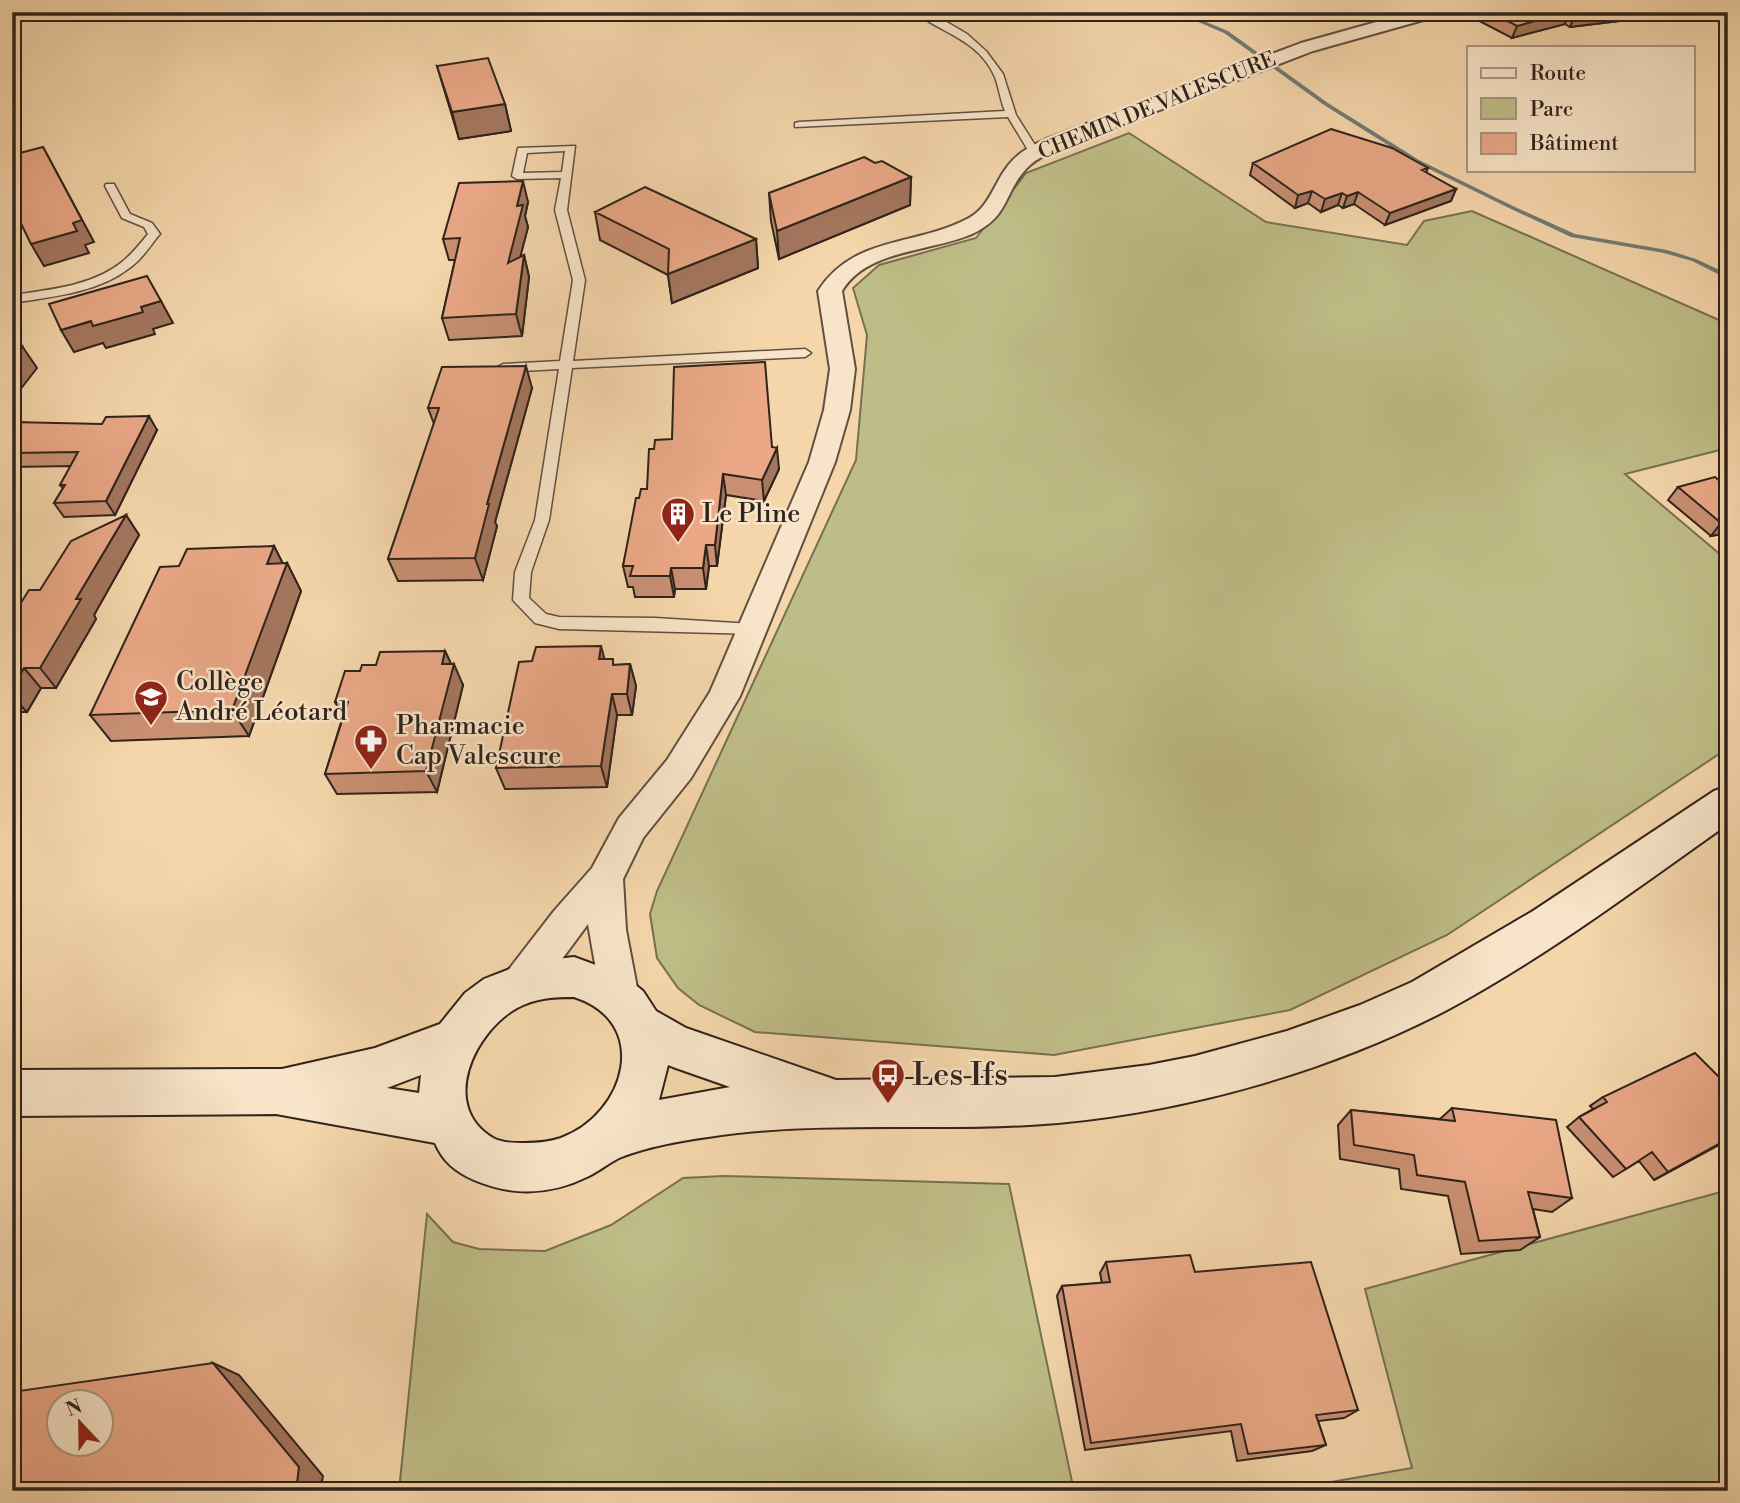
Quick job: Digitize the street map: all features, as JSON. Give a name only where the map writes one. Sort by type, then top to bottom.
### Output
[{"type":"main road","points":[[607,1138],[661,1122],[715,1113],[839,1104],[1056,1100],[1142,1089],[1229,1070],[1328,1037],[1421,1000],[1551,924],[1728,802]]},
{"type":"main road","points":[[630,1012],[646,1047],[642,1083],[625,1118],[607,1138],[583,1154],[556,1165],[529,1169],[502,1167],[478,1157],[460,1142],[447,1122],[441,1096],[443,1068],[453,1041],[471,1017],[486,1004],[520,985],[547,978],[574,977],[599,984],[673,1045],[839,1104]]},
{"type":"main road","points":[[276,1091],[375,1070],[453,1041]]},
{"type":"main road","points":[[12,1093],[276,1091],[447,1122]]},
{"type":"street","name":"CHEMIN DE VALESCURE","points":[[520,985],[567,922],[605,879],[631,828],[678,769],[724,696],[822,462],[840,390],[842,357],[830,299],[833,282],[852,265],[864,259],[944,238],[982,219],[998,203],[1014,171],[1035,153],[1145,107],[1269,61],[1420,15],[1422,12]]},
{"type":"street","name":"CHEMIN DE VALESCURE","points":[[605,879],[607,930],[630,1012]]},
{"type":"lane","points":[[645,16],[664,12]]},
{"type":"lane","points":[[918,12],[954,28],[980,50],[998,75],[1012,114],[1025,141],[1035,153]]},
{"type":"lane","points":[[799,125],[1012,114]]},
{"type":"lane","points":[[567,174],[561,210],[579,280],[542,520],[523,572],[520,590],[522,600],[541,619],[559,623],[655,624],[752,631]]},
{"type":"lane","points":[[12,299],[50,293],[111,275],[125,267],[154,233],[148,225],[126,216],[110,186]]},
{"type":"lane","points":[[488,369],[805,353]]},
{"type":"green space","points":[[1129,133],[1266,222],[1407,245],[1424,221],[1472,211],[1728,324],[1728,448],[1625,474],[1728,561],[1728,748],[1447,935],[1290,1010],[1054,1055],[755,1032],[699,1005],[678,988],[657,958],[650,914],[657,891],[856,460],[867,335],[853,288],[879,265],[976,238],[1026,173]]},
{"type":"green space","points":[[724,1176],[1009,1184],[1074,1491],[399,1491],[427,1214],[453,1242],[479,1249],[545,1251],[611,1225],[683,1178]]},
{"type":"green space","points":[[1728,1190],[1728,1491],[1279,1491],[1412,1468],[1365,1289]]},
{"type":"building","points":[[1490,12],[1567,12],[1517,26]]},
{"type":"building","points":[[1571,12],[1595,12],[1575,15]]},
{"type":"building","points":[[488,58],[505,104],[452,112],[437,66]]},
{"type":"building","points":[[1331,129],[1392,148],[1428,168],[1422,170],[1456,189],[1390,213],[1358,192],[1347,196],[1342,193],[1325,199],[1312,191],[1298,195],[1253,163]]},
{"type":"building","points":[[43,147],[82,220],[73,223],[77,231],[31,244],[12,205],[12,155]]},
{"type":"building","points":[[864,157],[875,163],[882,161],[911,177],[777,231],[769,193]]},
{"type":"building","points":[[523,181],[517,206],[523,205],[508,263],[524,255],[516,314],[442,318],[460,238],[443,239],[459,183]]},
{"type":"building","points":[[645,187],[756,239],[668,274],[669,249],[595,212]]},
{"type":"building","points":[[147,276],[161,301],[141,307],[143,312],[93,326],[91,321],[61,330],[49,304]]},
{"type":"building","points":[[12,345],[22,346],[12,358]]},
{"type":"building","points":[[765,362],[772,447],[777,448],[762,480],[723,474],[715,545],[706,545],[703,568],[671,568],[670,576],[630,576],[633,566],[623,566],[636,498],[639,498],[641,489],[647,489],[649,449],[654,449],[655,440],[672,439],[674,367]]},
{"type":"building","points":[[526,366],[487,504],[475,558],[388,559],[439,408],[428,408],[442,367]]},
{"type":"building","points":[[149,416],[106,501],[54,503],[65,485],[60,485],[78,452],[12,453],[12,422],[102,424],[106,417]]},
{"type":"building","points":[[1715,477],[1728,488],[1728,522],[1721,523],[1678,487]]},
{"type":"building","points":[[126,515],[76,599],[81,599],[40,668],[24,668],[12,688],[12,617],[29,590],[40,590],[71,541]]},
{"type":"building","points":[[274,546],[267,564],[287,563],[232,710],[90,715],[160,567],[179,566],[187,549]]},
{"type":"building","points":[[601,646],[599,659],[613,659],[613,665],[630,664],[627,694],[612,694],[601,766],[496,768],[519,662],[532,661],[536,647]]},
{"type":"building","points":[[445,651],[442,664],[454,664],[426,771],[325,774],[348,702],[335,702],[345,671],[360,671],[362,665],[376,665],[380,652]]},
{"type":"building","points":[[1695,1053],[1728,1086],[1728,1139],[1668,1172],[1652,1152],[1626,1169],[1579,1117],[1607,1102],[1603,1097]]},
{"type":"building","points":[[1452,1108],[1556,1120],[1572,1198],[1528,1192],[1540,1237],[1479,1241],[1465,1182],[1417,1175],[1414,1155],[1354,1145],[1351,1110],[1455,1121]]},
{"type":"building","points":[[1190,1255],[1195,1272],[1311,1262],[1358,1410],[1316,1415],[1326,1445],[1248,1454],[1241,1424],[1091,1443],[1062,1286],[1110,1282],[1106,1262]]},
{"type":"building","points":[[213,1363],[299,1467],[296,1491],[12,1491],[12,1392]]},
{"type":"waterway","points":[[1177,12],[1226,32],[1326,104],[1417,161],[1513,208],[1573,236],[1665,251],[1694,260],[1728,277]]},
{"type":"place","name":"Le Pline","points":[[678,544]]},
{"type":"place","name":"Collège André Léotard","points":[[151,727]]},
{"type":"place","name":"Pharmacie Cap Valescure","points":[[371,771]]},
{"type":"place","name":"Les Ifs","points":[[888,1105]]}]
